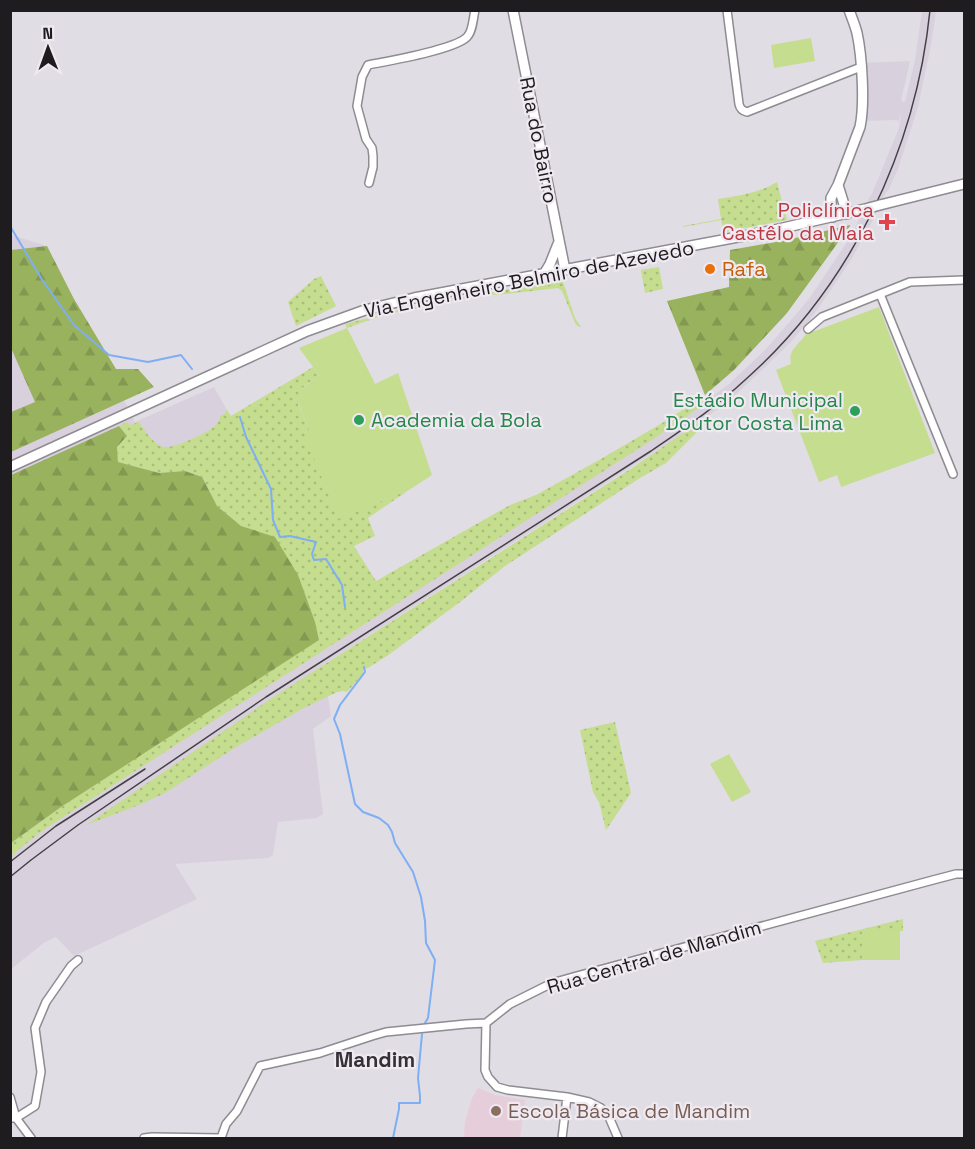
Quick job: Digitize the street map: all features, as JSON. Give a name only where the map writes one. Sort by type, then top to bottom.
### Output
[{"type":"main road","name":"Rua do Bairro","points":[[513,10],[565,270]]},
{"type":"main road","points":[[832,218],[830,204],[833,193],[862,120],[861,67],[857,32],[849,10]]},
{"type":"main road","name":"Via Engenheiro Belmiro de Azevedo","points":[[10,467],[341,317],[390,303],[832,218],[964,184]]},
{"type":"main road","points":[[838,185],[847,214]]},
{"type":"main road","points":[[544,274],[559,242]]},
{"type":"street","points":[[369,183],[374,156],[357,106],[362,77],[368,65],[438,50],[461,40],[470,31],[475,10]]},
{"type":"street","points":[[727,10],[739,104],[747,112],[861,67]]},
{"type":"street","points":[[808,329],[822,317],[910,282],[964,280]]},
{"type":"street","points":[[880,294],[952,474]]},
{"type":"street","name":"Rua Central de Mandim","points":[[486,1023],[510,1004],[552,983],[933,880],[964,874]]},
{"type":"street","points":[[14,1118],[35,1106],[41,1072],[35,1028],[46,1002],[71,966],[78,960]]},
{"type":"street","points":[[144,1138],[221,1138],[226,1124],[237,1112],[260,1066],[320,1053],[386,1032],[486,1023],[485,1070],[497,1087],[589,1101],[601,1108],[609,1117],[618,1138]]},
{"type":"street","points":[[10,1097],[14,1118],[31,1138]]},
{"type":"street","points":[[562,1138],[567,1097]]},
{"type":"shaded area","points":[[922,11],[936,11],[931,45],[918,107],[898,169],[851,260],[805,326],[786,347],[731,399],[695,426],[323,665],[331,716],[313,729],[323,814],[317,818],[278,822],[273,855],[268,858],[175,864],[197,899],[74,956],[56,937],[45,942],[11,969],[11,235],[47,246],[135,422],[214,387],[232,419],[321,652],[679,422],[729,384],[766,349],[809,299],[851,236],[871,196],[899,128],[901,115],[898,123],[897,120],[862,121],[861,63],[910,61],[901,101],[905,102],[915,60]]},
{"type":"shaded area","name":"Escola Básica de Mandim","points":[[478,1088],[495,1095],[525,1100],[520,1138],[464,1138],[465,1122],[472,1098]]},
{"type":"green space","points":[[811,38],[815,61],[774,68],[771,45]]},
{"type":"green space","points":[[777,182],[787,220],[724,232],[721,220],[683,227],[721,219],[718,199],[755,191]]},
{"type":"green space","points":[[850,225],[787,313],[734,370],[705,395],[667,301],[729,287],[730,250],[787,240]]},
{"type":"green space","points":[[47,246],[74,299],[116,369],[138,369],[154,387],[11,452],[11,412],[35,402],[11,348],[11,250]]},
{"type":"green space","points":[[659,267],[663,289],[645,293],[641,270]]},
{"type":"green space","points":[[321,276],[336,306],[296,326],[288,302],[314,279]]},
{"type":"green space","points":[[562,279],[575,318],[581,327],[576,325],[562,291],[558,288],[489,294],[384,315],[347,328],[375,384],[372,386],[345,324],[398,310]]},
{"type":"green space","name":"Estádio Municipal Doutor Costa Lima","points":[[879,307],[935,453],[841,487],[837,475],[819,482],[776,370],[791,364],[791,353],[808,329],[815,331]]},
{"type":"green space","name":"Academia da Bola","points":[[347,328],[375,384],[398,373],[432,475],[409,490],[338,519],[306,438],[311,435],[297,400],[299,391],[319,375],[299,348]]},
{"type":"green space","points":[[313,367],[319,375],[301,389],[298,404],[312,436],[307,438],[338,518],[409,490],[368,518],[375,536],[354,546],[376,581],[510,505],[536,495],[599,460],[705,395],[709,400],[652,440],[54,823],[11,856],[11,843],[61,807],[319,639],[275,538],[241,526],[217,506],[202,477],[185,471],[159,473],[118,462],[117,447],[127,436],[119,426],[127,422],[130,425],[139,422],[150,437],[161,446],[169,447],[183,443],[216,425],[220,416],[226,413],[225,411],[227,410],[231,416]]},
{"type":"green space","points":[[711,414],[705,424],[666,463],[505,566],[387,656],[366,669],[363,668],[363,674],[347,692],[337,692],[302,709],[236,747],[165,793],[86,825],[275,696],[632,468]]},
{"type":"green space","points":[[119,426],[127,436],[117,447],[118,462],[159,473],[185,471],[202,477],[217,506],[241,526],[275,537],[298,575],[319,640],[61,807],[11,843],[11,475]]},
{"type":"green space","points":[[615,722],[631,793],[606,830],[599,802],[593,792],[580,730]]},
{"type":"green space","points":[[729,754],[751,792],[732,802],[710,764]]},
{"type":"green space","points":[[903,919],[903,931],[862,931],[862,960],[823,963],[815,941]]},
{"type":"green space","points":[[900,930],[900,960],[862,960],[862,931]]},
{"type":"waterway","points":[[10,226],[41,278],[74,325],[109,355],[148,362],[181,355],[192,369]]},
{"type":"waterway","points":[[240,417],[246,437],[271,489],[273,520],[280,537],[290,536],[316,542],[312,554],[314,560],[326,559],[342,585],[345,607]]},
{"type":"waterway","points":[[364,667],[365,672],[340,705],[334,719],[340,734],[355,804],[363,812],[379,818],[388,825],[395,843],[413,872],[421,897],[426,943],[435,960],[428,1018],[425,1023]]},
{"type":"waterway","points":[[393,1138],[399,1103],[420,1103],[418,1078],[422,1034]]},
{"type":"tram line","points":[[10,877],[78,825],[266,697],[651,451],[711,409],[745,380],[783,343],[817,302],[846,259],[872,212],[893,164],[910,114],[922,62],[930,10]]},
{"type":"tram line","points":[[10,862],[56,826],[145,769]]},
{"type":"place","name":"Policlínica Castêlo da Maia","points":[[887,222]]},
{"type":"place","name":"Rafa","points":[[710,269]]},
{"type":"place","name":"Estádio Municipal Doutor Costa Lima","points":[[855,411]]},
{"type":"place","name":"Academia da Bola","points":[[359,420]]},
{"type":"place","name":"Escola Básica de Mandim","points":[[496,1111]]},
{"type":"district","name":"Mandim","points":[[375,1060]]}]
